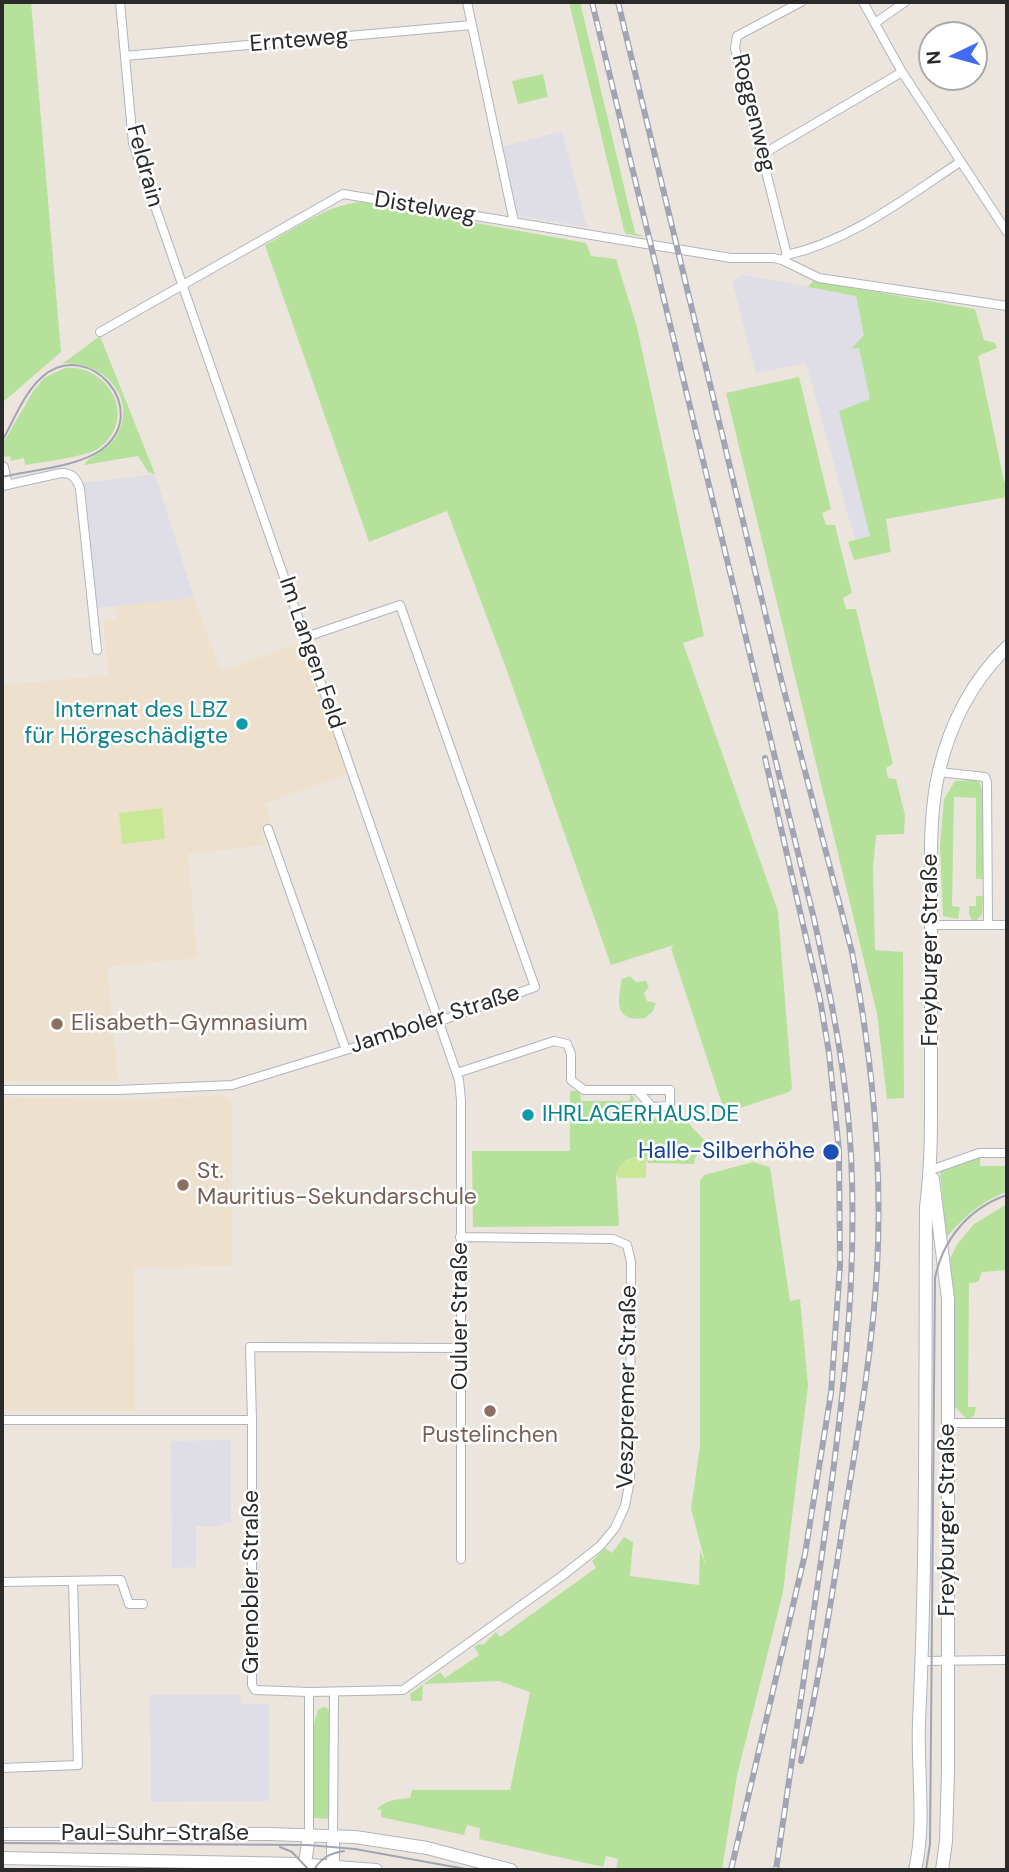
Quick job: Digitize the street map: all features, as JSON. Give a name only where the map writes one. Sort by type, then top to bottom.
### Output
[{"type":"street","name":"Feldrain","points":[[120,2],[133,143],[182,284]]},
{"type":"street","points":[[467,2],[514,222]]},
{"type":"street","name":"Roggenweg","points":[[785,258],[763,154],[735,48],[737,36],[801,2]]},
{"type":"street","points":[[863,2],[902,72],[1007,232]]},
{"type":"street","points":[[875,23],[905,2]]},
{"type":"street","name":"Ernteweg","points":[[125,56],[472,25]]},
{"type":"street","points":[[763,154],[902,72]]},
{"type":"street","points":[[785,258],[863,226],[960,162]]},
{"type":"street","name":"Distelweg","points":[[100,332],[343,194],[731,258],[785,258]]},
{"type":"street","points":[[785,258],[819,278],[1007,306]]},
{"type":"street","name":"Im Langen Feld","points":[[182,284],[440,1021]]},
{"type":"street","points":[[2,466],[5,485],[61,473],[69,474],[77,480],[97,650]]},
{"type":"street","name":"Jamboler Straße","points":[[2,1090],[118,1090],[232,1085],[440,1021],[536,987],[400,605],[306,638]]},
{"type":"street","name":"Freyburger Straße","points":[[915,1870],[919,1841],[922,1661],[926,1208],[931,1170],[932,835],[939,772],[953,727],[962,706],[984,673],[1007,647]]},
{"type":"street","points":[[939,772],[985,777],[987,782],[988,925]]},
{"type":"street","points":[[268,829],[346,1050]]},
{"type":"street","points":[[931,925],[1007,925]]},
{"type":"street","name":"Ouluer Straße","points":[[440,1021],[457,1073],[461,1100],[461,1559]]},
{"type":"street","points":[[457,1073],[554,1041],[567,1044],[570,1049],[571,1080],[577,1087],[584,1090],[638,1091]]},
{"type":"street","points":[[931,1170],[979,1153],[1007,1153]]},
{"type":"street","name":"Freyburger Straße","points":[[931,1170],[948,1299],[948,1812],[942,1870]]},
{"type":"street","name":"Veszpremer Straße","points":[[309,1692],[403,1690],[600,1546],[615,1528],[625,1506],[630,1469],[631,1262],[627,1245],[613,1239],[460,1237]]},
{"type":"street","name":"Grenobler Straße","points":[[309,1692],[262,1692],[252,1685],[250,1347],[460,1348]]},
{"type":"street","points":[[2,1420],[252,1420]]},
{"type":"street","points":[[948,1423],[1007,1423]]},
{"type":"street","points":[[2,1583],[121,1580],[129,1604],[143,1604]]},
{"type":"street","points":[[2,1768],[78,1765],[74,1581]]},
{"type":"street","points":[[922,1661],[1007,1660]]},
{"type":"street","points":[[304,1867],[309,1836],[309,1692]]},
{"type":"street","points":[[333,1868],[334,1692]]},
{"type":"street","name":"Paul-Suhr-Straße","points":[[2,1834],[333,1836]]},
{"type":"street","points":[[333,1836],[394,1842],[511,1870]]},
{"type":"street","name":"Paul-Suhr-Straße","points":[[2,1858],[376,1870]]},
{"type":"shaded area","points":[[562,131],[587,227],[518,216],[502,147]]},
{"type":"shaded area","points":[[745,275],[856,296],[864,335],[871,399],[870,536],[855,540],[806,363],[756,373],[732,280]]},
{"type":"shaded area","points":[[155,474],[194,598],[97,608],[83,483]]},
{"type":"shaded area","points":[[194,598],[221,671],[307,640],[353,773],[265,803],[273,828],[261,831],[266,845],[188,854],[197,958],[107,967],[118,1081],[2,1081],[2,685],[109,675],[103,621],[118,620],[116,606]]},
{"type":"shaded area","points":[[222,1095],[232,1103],[232,1266],[134,1268],[135,1411],[2,1410],[2,1097],[134,1100]]},
{"type":"shaded area","points":[[231,1440],[231,1523],[223,1523],[222,1526],[196,1526],[196,1567],[172,1568],[171,1441]]},
{"type":"shaded area","points":[[150,1695],[240,1695],[241,1704],[269,1704],[269,1801],[151,1802]]},
{"type":"green space","points":[[2,2],[31,2],[61,352],[2,403]]},
{"type":"green space","points":[[569,2],[580,2],[635,233],[646,237],[626,234],[624,230]]},
{"type":"green space","points":[[543,74],[548,97],[518,104],[512,81]]},
{"type":"green space","points":[[361,202],[586,243],[591,256],[616,259],[637,327],[704,636],[683,643],[778,911],[792,1089],[789,1092],[725,1113],[671,948],[674,945],[611,965],[506,668],[447,511],[369,542],[265,245],[323,213]]},
{"type":"green space","points":[[813,281],[975,309],[984,340],[995,343],[997,348],[978,356],[1004,481],[1007,484],[1007,497],[886,519],[891,552],[854,560],[848,542],[870,536],[839,411],[870,399],[859,348],[851,349],[864,335],[856,296],[808,287]]},
{"type":"green space","points":[[100,336],[155,474],[148,472],[138,456],[84,465],[116,437],[122,422],[123,408],[120,395],[103,375],[77,364],[62,364]]},
{"type":"green space","points":[[65,368],[81,369],[106,384],[114,396],[117,409],[117,423],[111,436],[93,451],[64,459],[25,465],[24,458],[11,461],[10,456],[2,457],[2,445],[34,390],[44,378]]},
{"type":"green space","points":[[799,377],[831,509],[822,513],[826,525],[835,525],[852,593],[843,598],[846,609],[856,609],[893,764],[886,768],[888,778],[896,779],[905,815],[904,834],[876,835],[873,868],[875,950],[903,952],[904,1098],[887,1099],[877,1014],[726,393]]},
{"type":"green space","points":[[955,781],[979,782],[983,791],[983,879],[976,879],[976,798],[954,797],[952,906],[960,907],[958,919],[943,916],[940,847],[944,799]]},
{"type":"green space","points":[[162,808],[165,839],[122,844],[119,813]]},
{"type":"green space","points":[[976,896],[983,896],[982,914],[977,920],[972,920],[969,906],[976,906]]},
{"type":"green space","points":[[630,976],[636,982],[646,981],[649,987],[644,993],[647,1001],[656,1003],[653,1011],[645,1018],[627,1017],[620,1008],[622,979]]},
{"type":"green space","points":[[570,1091],[580,1091],[581,1101],[629,1101],[631,1094],[635,1099],[630,1105],[640,1116],[646,1111],[647,1119],[670,1118],[670,1111],[677,1111],[706,1142],[694,1164],[648,1163],[646,1158],[641,1157],[631,1158],[624,1163],[616,1175],[619,1226],[473,1227],[472,1151],[570,1151]]},
{"type":"green space","points":[[638,1156],[646,1158],[646,1178],[619,1178],[616,1175],[622,1163]]},
{"type":"green space","points":[[980,1157],[980,1166],[1007,1166],[1007,1192],[974,1210],[946,1238],[940,1171]]},
{"type":"green space","points":[[753,1162],[770,1167],[790,1301],[800,1299],[808,1385],[783,1592],[737,1775],[722,1870],[616,1870],[618,1859],[606,1856],[603,1867],[479,1839],[480,1828],[467,1825],[464,1835],[381,1817],[381,1810],[377,1809],[380,1806],[410,1798],[412,1790],[510,1790],[530,1692],[499,1681],[424,1684],[440,1672],[445,1678],[479,1655],[474,1647],[483,1645],[496,1632],[500,1637],[596,1568],[592,1561],[605,1548],[612,1553],[624,1537],[633,1542],[630,1576],[699,1585],[700,1550],[706,1565],[691,1509],[700,1446],[700,1181],[704,1175]]},
{"type":"green space","points":[[1007,1204],[1007,1270],[982,1272],[978,1282],[969,1283],[968,1407],[976,1407],[974,1416],[967,1419],[955,1407],[955,1324],[950,1259],[956,1246],[974,1224]]},
{"type":"green space","points":[[423,1684],[422,1701],[411,1701],[410,1694]]},
{"type":"green space","points":[[323,1707],[330,1713],[329,1819],[314,1818],[314,1724],[318,1710]]},
{"type":"tram line","points":[[2,441],[30,391],[42,377],[60,367],[78,366],[95,372],[109,384],[118,399],[121,416],[116,434],[101,450],[67,464],[2,477]]},
{"type":"tram line","points":[[926,1870],[930,1844],[935,1278],[944,1250],[960,1227],[981,1208],[1007,1195]]},
{"type":"tram line","points":[[2,1843],[308,1845],[355,1849],[471,1870]]},
{"type":"tram line","points":[[280,1847],[292,1852],[309,1870]]},
{"type":"tram line","points":[[314,1870],[326,1857],[344,1851]]},
{"type":"railway","points":[[592,2],[814,919],[837,1036],[849,1125],[852,1257],[846,1358],[828,1510],[776,1870]]},
{"type":"railway","points":[[618,2],[781,679],[852,952],[870,1070],[878,1189],[877,1269],[871,1335],[828,1618],[801,1761]]},
{"type":"railway","points":[[731,1870],[805,1554],[831,1393],[840,1265],[839,1151],[829,1053],[820,999],[765,758]]},
{"type":"place","name":"Internat des LBZ für Hörgeschädigte","points":[[242,724]]},
{"type":"place","name":"Elisabeth-Gymnasium","points":[[57,1024]]},
{"type":"place","name":"IHRLAGERHAUS.DE","points":[[528,1115]]},
{"type":"place","name":"Halle-Silberhöhe","points":[[831,1152]]},
{"type":"place","name":"St. Mauritius-Sekundarschule","points":[[183,1185]]},
{"type":"place","name":"Pustelinchen","points":[[490,1411]]}]
